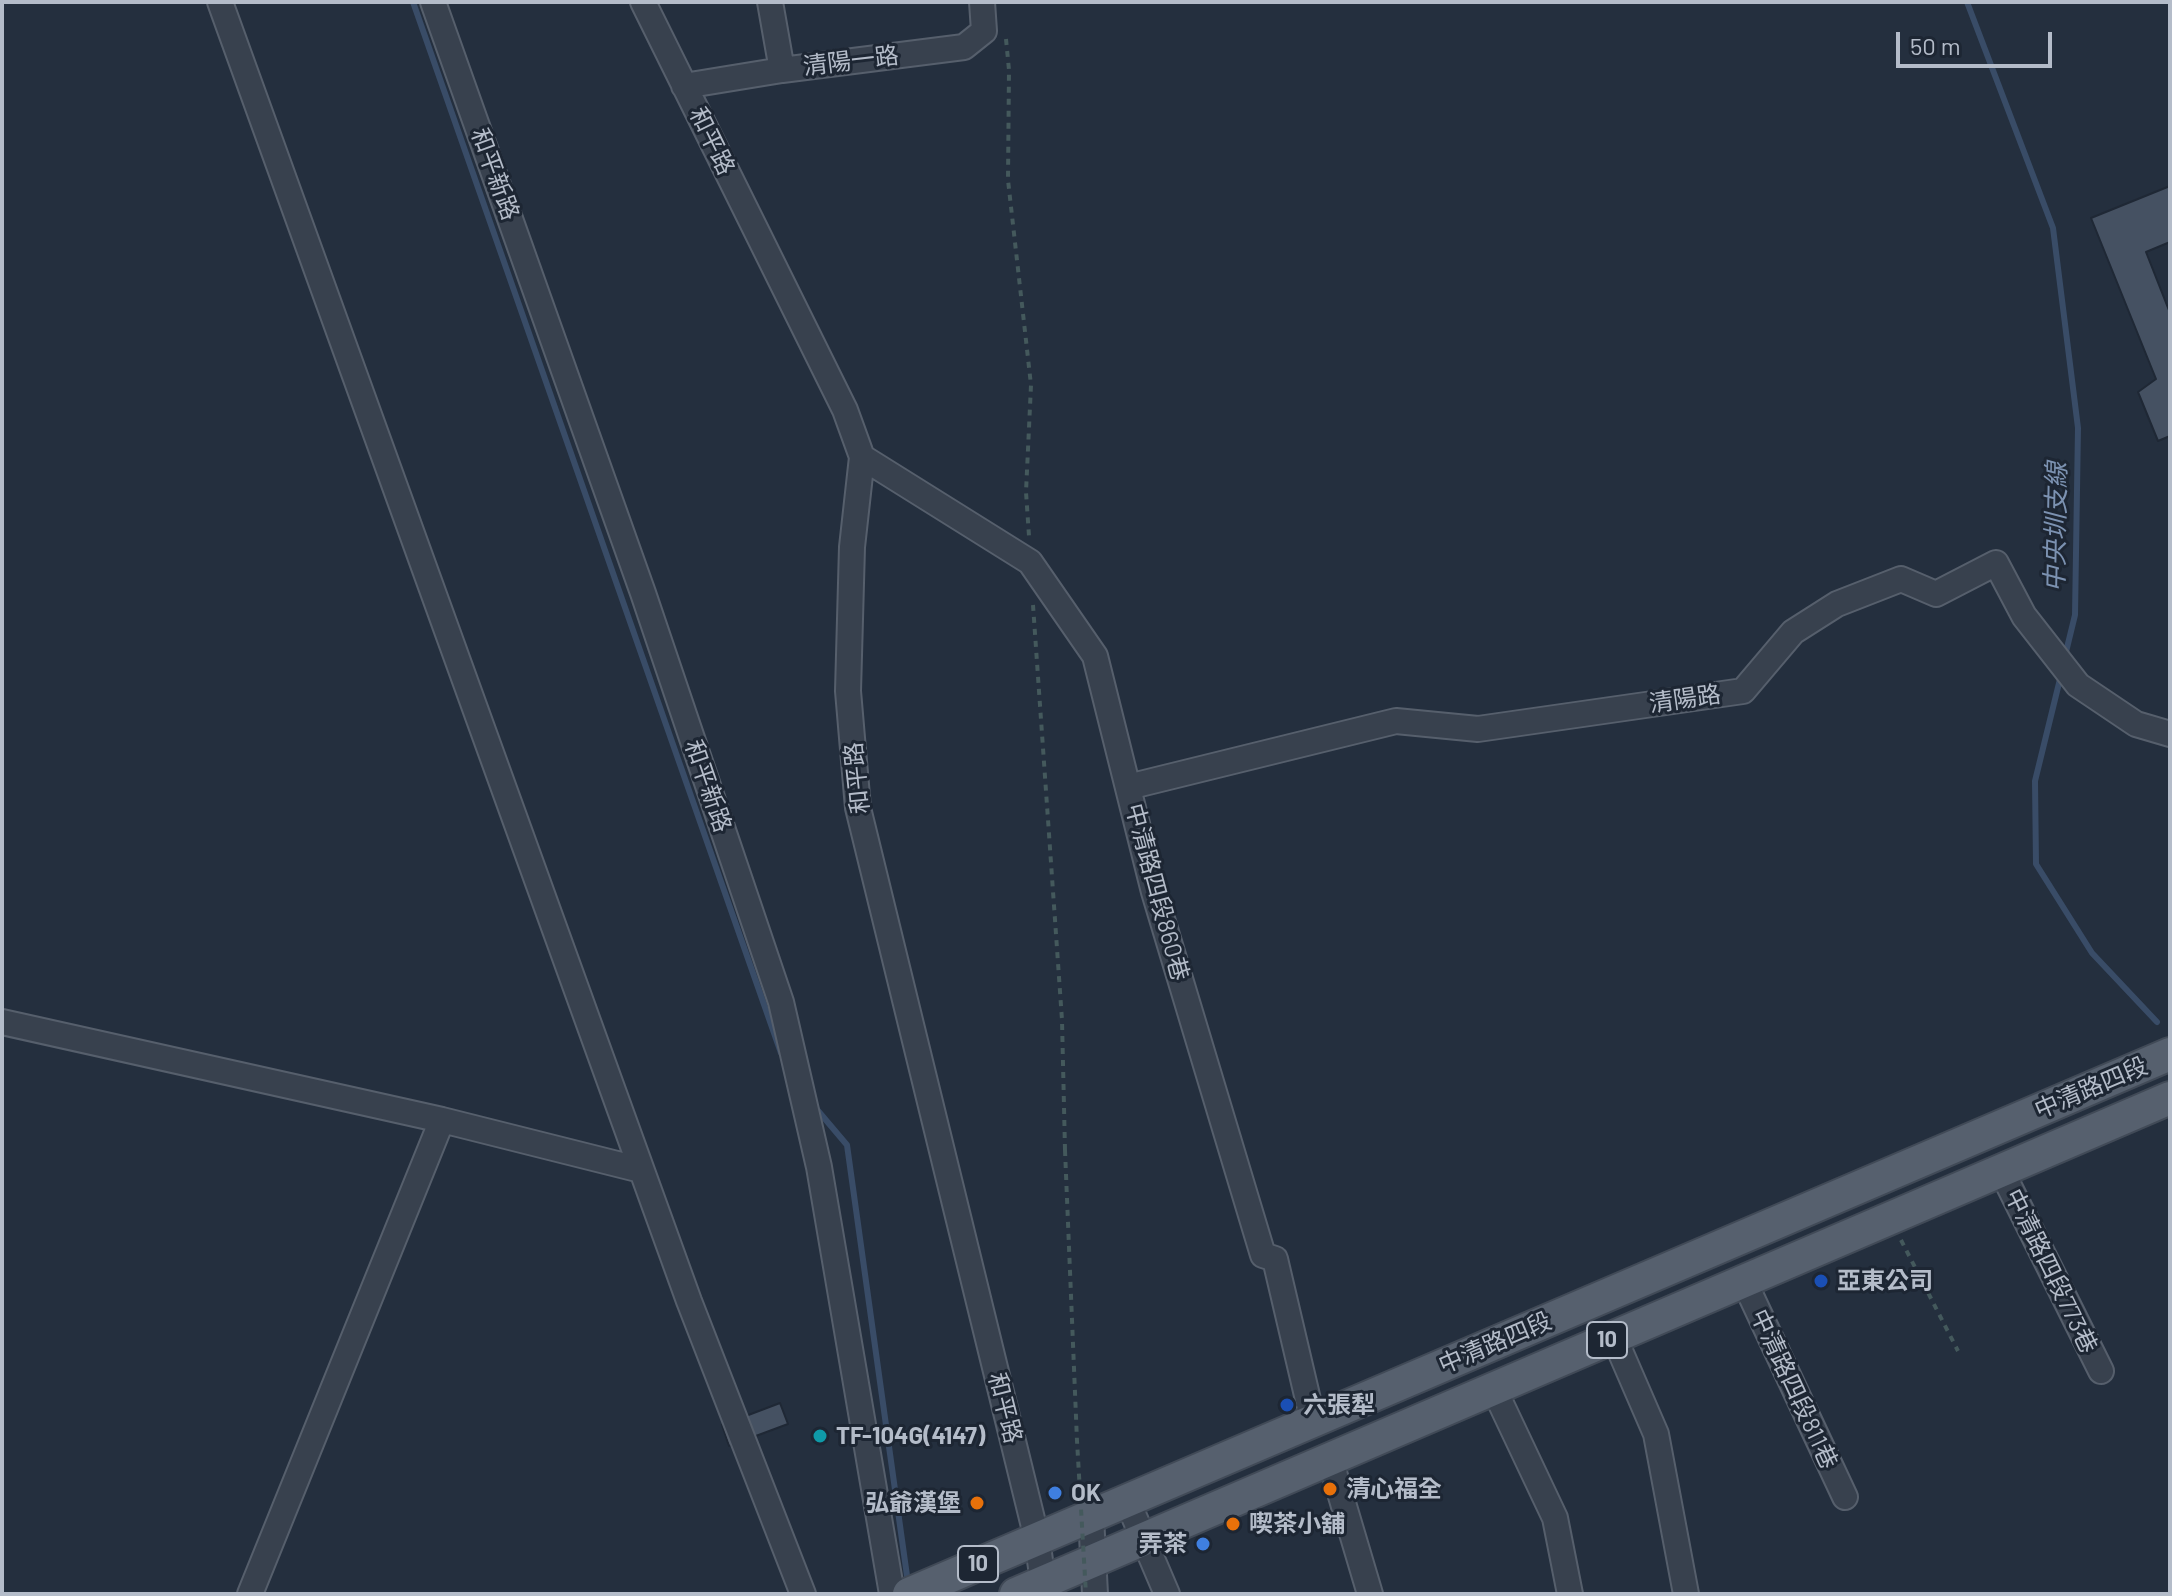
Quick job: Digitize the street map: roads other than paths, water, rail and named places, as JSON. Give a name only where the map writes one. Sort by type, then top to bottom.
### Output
[{"type":"main road","name":"中清路四段","points":[[906,1593],[2170,1054]]},
{"type":"main road","name":"中清路四段","points":[[1034,1590],[1093,1561],[2170,1098]]},
{"type":"main road","points":[[1425,1373],[1442,1411]]},
{"type":"street","points":[[220,2],[641,1170],[735,1424],[803,1594]]},
{"type":"street","name":"和平新路","points":[[433,2],[643,593],[781,1002],[819,1167],[906,1593]]},
{"type":"street","name":"和平路","points":[[643,2],[845,410],[862,457],[852,547],[848,691],[858,808],[1037,1539],[1034,1590]]},
{"type":"street","points":[[770,2],[782,70]]},
{"type":"street","name":"清陽一路","points":[[684,86],[964,47],[984,31],[982,2]]},
{"type":"street","name":"中清路四段860巷","points":[[862,457],[1030,562],[1095,656],[1154,892],[1263,1255],[1275,1259],[1313,1421]]},
{"type":"street","name":"清陽路","points":[[1128,787],[1396,721],[1478,729],[1743,691],[1793,632],[1837,604],[1901,579],[1936,594],[1996,563],[2024,616],[2078,685],[2136,724],[2170,734]]},
{"type":"street","points":[[2,1022],[442,1120],[641,1170]]},
{"type":"street","points":[[250,1594],[442,1120]]},
{"type":"street","name":"中清路四段773巷","points":[[2001,1170],[2101,1371]]},
{"type":"street","name":"中清路四段811巷","points":[[1744,1281],[1845,1497]]},
{"type":"street","points":[[1614,1337],[1656,1434],[1686,1594]]},
{"type":"street","points":[[1494,1389],[1555,1518],[1570,1594]]},
{"type":"street","points":[[1330,1459],[1370,1594]]},
{"type":"street","points":[[1127,1500],[1167,1594]]},
{"type":"street","points":[[1091,1516],[1095,1594]]},
{"type":"waterway","points":[[413,2],[781,1053]]},
{"type":"waterway","name":"中央圳支線","points":[[1967,2],[2053,228],[2078,428],[2075,615],[2065,656]]},
{"type":"waterway","name":"中央圳支線","points":[[2061,675],[2035,781],[2036,864],[2092,953],[2157,1022]]},
{"type":"waterway","points":[[814,1106],[847,1145],[908,1583]]},
{"type":"place","name":"亞東公司","points":[[1821,1281]]},
{"type":"place","name":"六張犁","points":[[1287,1405]]},
{"type":"place","name":"TF-104G(4147)","points":[[820,1436]]},
{"type":"place","name":"清心福全","points":[[1330,1489]]},
{"type":"place","name":"OK","points":[[1055,1493]]},
{"type":"place","name":"弘爺漢堡","points":[[977,1503]]},
{"type":"place","name":"喫茶小舖","points":[[1233,1524]]},
{"type":"place","name":"弄茶","points":[[1203,1544]]}]
